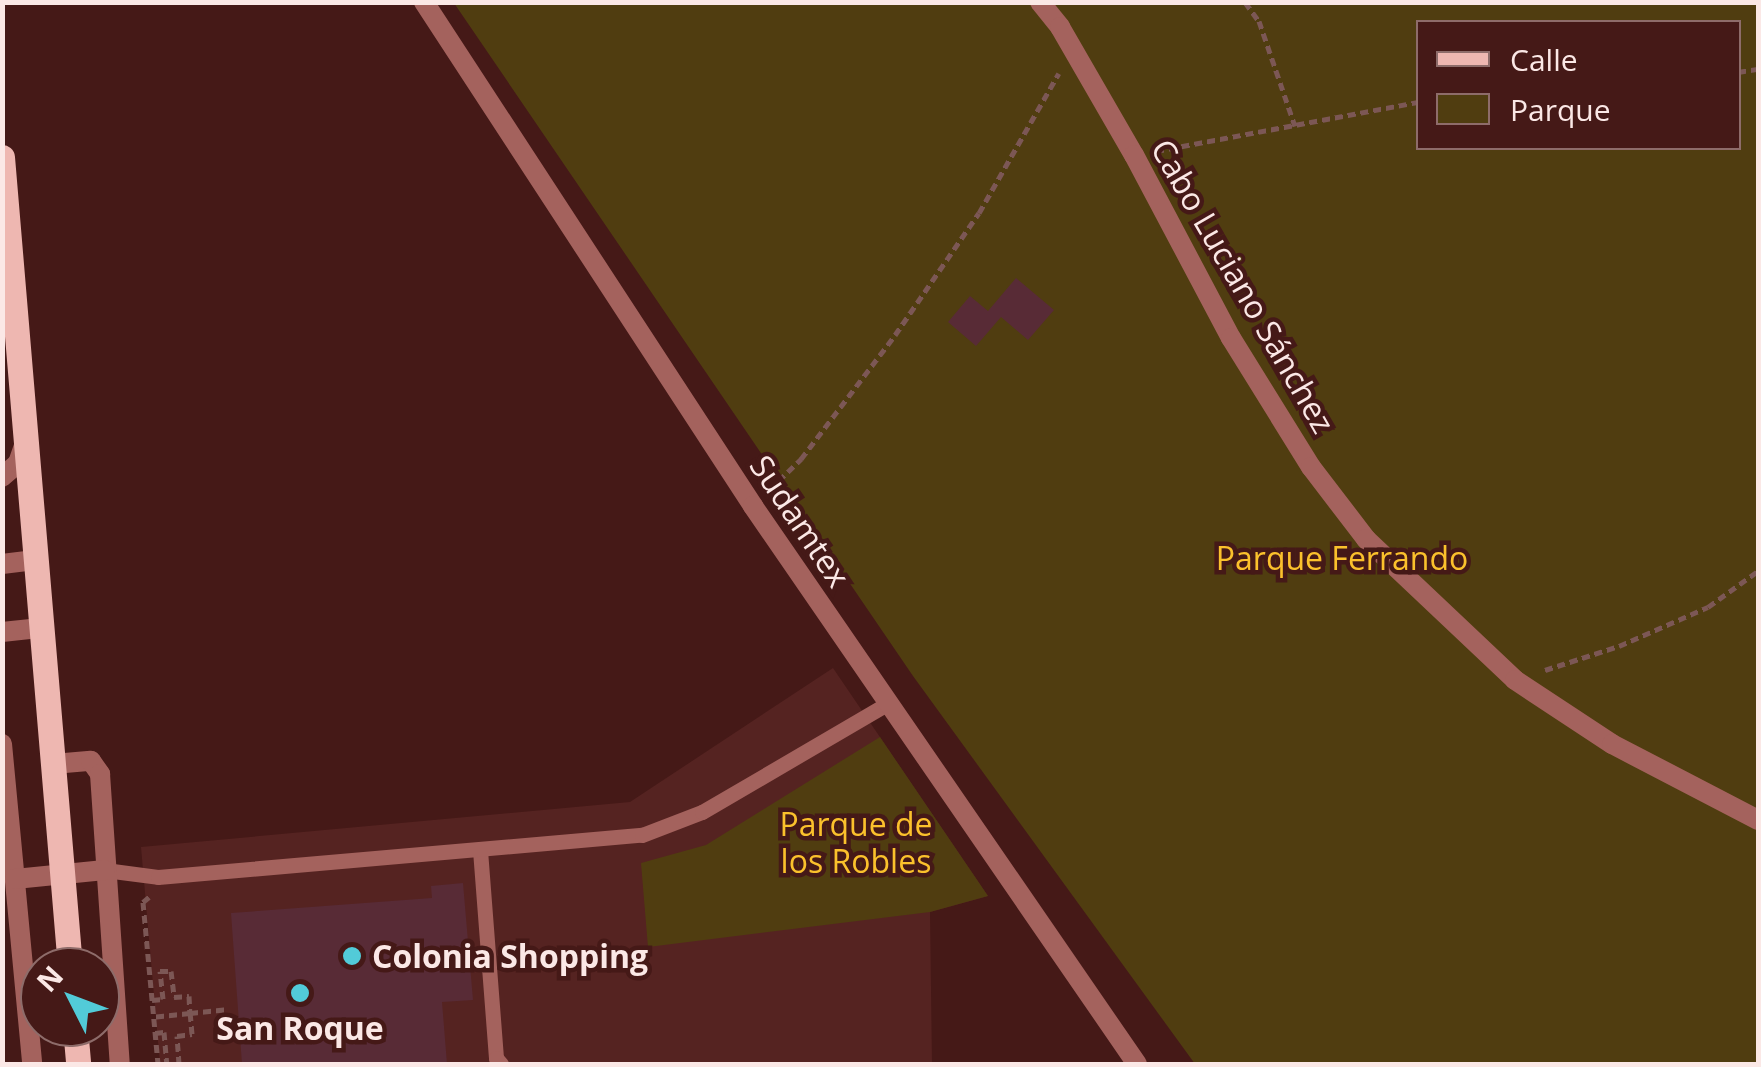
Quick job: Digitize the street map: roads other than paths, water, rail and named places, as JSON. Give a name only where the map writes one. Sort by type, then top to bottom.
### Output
[{"type":"main road","points":[[2,157],[68,947]]},
{"type":"main road","points":[[2,334],[19,361]]},
{"type":"street","name":"Sudamtex","points":[[424,2],[753,506],[1137,1064]]},
{"type":"street","name":"Cabo Luciano Sánchez","points":[[1040,2],[1134,155],[1230,338],[1311,467],[1366,540],[1516,680],[1612,744],[1758,820]]},
{"type":"street","points":[[2,477],[18,462],[25,441]]},
{"type":"street","points":[[2,564],[36,560]]},
{"type":"street","points":[[2,632],[41,628]]},
{"type":"street","points":[[2,744],[32,1064]]},
{"type":"street","points":[[52,764],[91,761],[100,774],[120,1064]]},
{"type":"street","points":[[15,878],[105,870]]},
{"type":"lane","points":[[105,870],[158,877],[642,835],[702,812],[887,704]]},
{"type":"lane","points":[[480,850],[496,1058],[501,1064]]},
{"type":"place","name":"Colonia Shopping","points":[[352,956]]},
{"type":"place","name":"San Roque","points":[[300,993]]},
{"type":"park label","name":"Parque Ferrando","points":[[1342,558]]},
{"type":"park label","name":"Parque de los Robles","points":[[856,844]]}]
